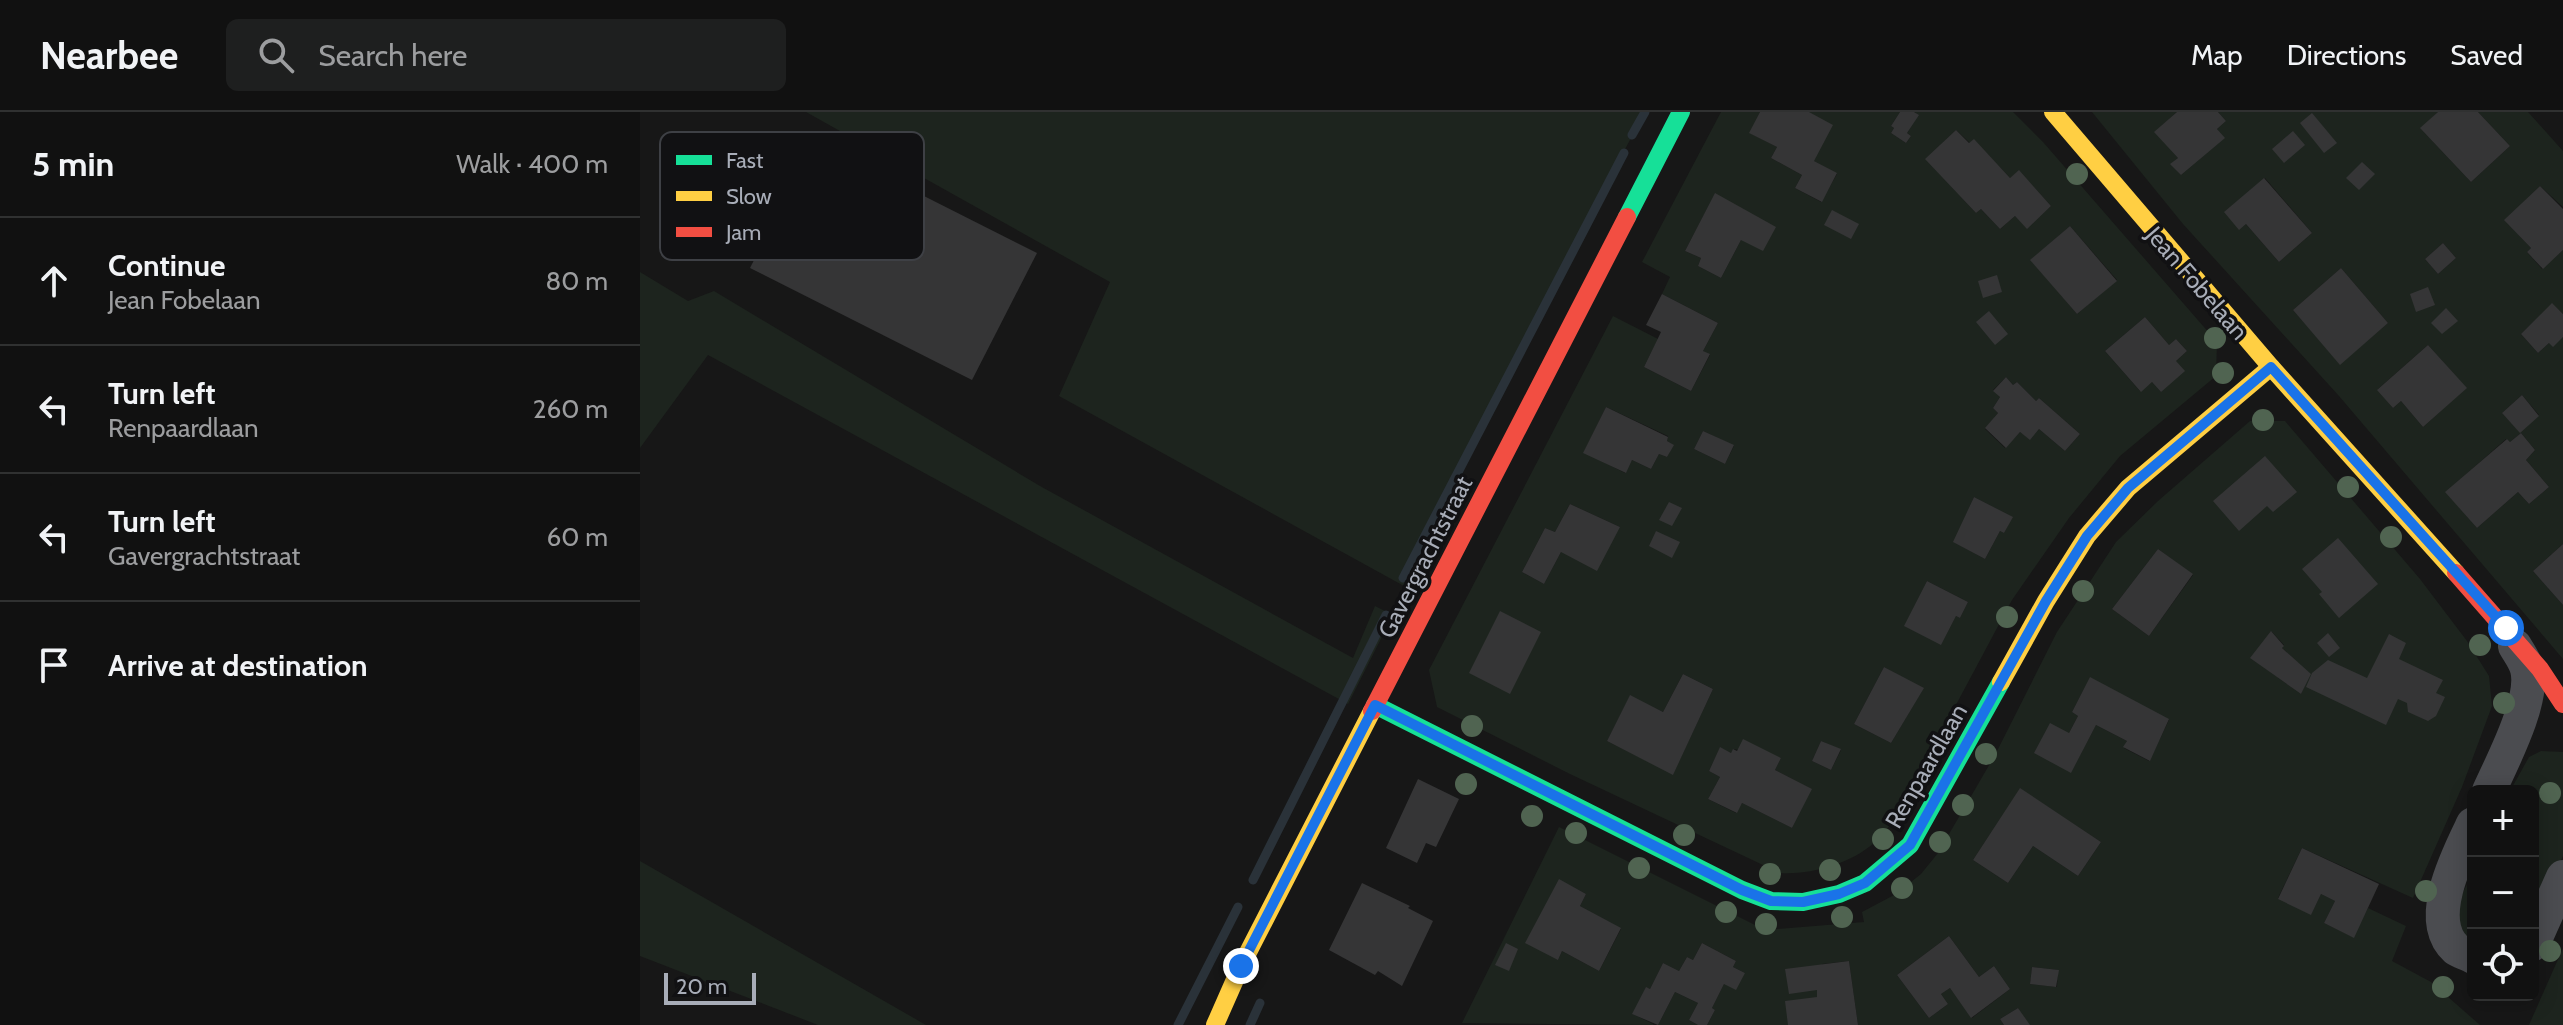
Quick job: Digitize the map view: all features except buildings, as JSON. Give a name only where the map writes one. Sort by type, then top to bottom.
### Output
[{"type":"street","name":"Gavergrachtstraat","points":[[1215,1025],[1241,966],[1681,112]]},
{"type":"street","name":"Jean Fobelaan","points":[[2053,112],[2271,367],[2506,628],[2540,669],[2563,704]]},
{"type":"street","name":"Renpaardlaan","points":[[1375,705],[1742,890],[1771,901],[1803,902],[1839,894],[1865,883],[1910,845],[2046,601],[2087,536],[2128,488],[2271,367]]},
{"type":"street","name":"Jean Fobelaan","points":[[2492,785],[2513,737],[2527,689],[2527,670],[2506,628]]},
{"type":"street","points":[[2467,837],[2451,873],[2443,909],[2445,934],[2457,950],[2467,954]]},
{"type":"street","points":[[2539,931],[2563,877]]},
{"type":"shaded area","points":[[806,112],[1645,112],[1559,272],[1404,586],[1059,396],[1110,282],[924,178],[924,132],[842,132]]},
{"type":"shaded area","points":[[1721,112],[1760,112],[1750,133],[1777,147],[1771,158],[1802,175],[1795,188],[1821,202],[1837,174],[1814,161],[1809,112],[1900,112],[1891,126],[1894,128],[1891,133],[1906,143],[1911,136],[1907,133],[1918,115],[1914,112],[2013,112],[2043,142],[2217,342],[2216,376],[2120,456],[2069,518],[2012,600],[1895,819],[1864,850],[1830,867],[1780,873],[1437,707],[1429,670],[1613,316],[1658,339],[1644,367],[1691,391],[1710,355],[1703,351],[1718,323],[1662,294],[1670,277],[1642,262]],"holes":[[[1956,130],[1970,143],[1974,140],[2010,178],[2019,171],[2051,206],[2027,228],[2015,216],[2000,229],[1981,209],[1976,213],[1926,159]],[[1715,194],[1741,240],[1721,278],[1698,266],[1701,258],[1685,251]],[[2070,226],[2117,280],[2077,314],[2031,260]],[[2145,317],[2169,345],[2176,339],[2187,351],[2176,361],[2161,392],[2152,382],[2140,391],[2105,351]],[[2006,377],[2013,385],[2017,382],[2036,401],[2039,398],[2080,434],[2065,451],[2039,429],[2030,439],[2020,432],[2005,448],[1985,429],[1998,413],[1993,408],[2000,397],[1993,390]],[[1606,407],[1668,436],[1667,441],[1673,445],[1667,457],[1659,454],[1651,469],[1632,460],[1625,473],[1584,452]],[[1703,431],[1734,446],[1725,464],[1694,449]],[[1974,497],[2012,517],[2004,533],[2000,531],[1985,559],[1954,542]],[[1570,504],[1620,527],[1561,552],[1544,584],[1522,572],[1545,528],[1555,532]],[[1927,581],[1968,602],[1960,618],[1956,616],[1941,644],[1905,626]],[[1884,667],[1923,689],[1891,743],[1854,724]],[[1683,674],[1713,689],[1673,774],[1607,741],[1630,696],[1663,712]],[[1821,741],[1841,750],[1831,770],[1812,761]],[[1720,748],[1731,753],[1734,749],[1781,758],[1775,770],[1811,789],[1792,828],[1742,803],[1736,813],[1708,799],[1720,777],[1709,771]]]},
{"type":"shaded area","points":[[2092,112],[2177,112],[2155,132],[2178,158],[2171,164],[2181,175],[2224,138],[2217,129],[2226,121],[2218,112],[2438,112],[2421,129],[2471,182],[2510,146],[2478,112],[2528,112],[2563,151],[2563,207],[2540,186],[2505,220],[2531,248],[2527,252],[2542,269],[2563,250],[2563,314],[2552,304],[2521,334],[2538,353],[2549,343],[2563,337],[2563,544],[2533,571],[2563,605],[2563,659],[2339,396],[2183,224]],"holes":[[[2265,178],[2312,233],[2279,262],[2246,224],[2239,229],[2225,212]],[[2443,243],[2456,258],[2438,274],[2425,259]],[[2341,268],[2388,323],[2340,364],[2293,310]],[[2428,345],[2466,388],[2423,427],[2401,401],[2393,408],[2378,389]],[[2522,395],[2539,415],[2520,432],[2502,413]],[[2521,433],[2535,450],[2526,460],[2549,487],[2529,504],[2518,492],[2477,528],[2446,492],[2506,439],[2510,442]]]},
{"type":"shaded area","points":[[640,272],[688,301],[714,291],[1040,486],[1353,658],[1375,606],[1393,615],[1348,704],[708,355],[640,448]]},
{"type":"shaded area","points":[[2250,421],[2285,421],[2420,579],[2489,676],[2492,706],[2462,787],[2413,898],[2302,848],[2278,898],[2311,914],[2321,894],[2335,901],[2324,923],[2353,937],[2368,908],[2406,926],[2392,961],[2431,982],[2480,1025],[2028,1025],[2018,1008],[2000,1019],[2004,1025],[1858,1025],[1849,961],[1822,964],[1826,989],[1817,990],[1817,997],[1788,1025],[1707,1025],[1724,984],[1745,973],[1733,967],[1736,961],[1702,943],[1693,960],[1687,957],[1679,971],[1663,963],[1650,989],[1646,988],[1633,1014],[1655,1025],[1462,1023],[1559,827],[1765,930],[1864,922],[1862,912],[1896,894],[1921,874],[1938,853],[1995,755],[2057,632],[2116,542]],"holes":[[[2158,549],[2193,575],[2149,636],[2112,609]],[[2272,632],[2284,645],[2282,648],[2310,674],[2301,694],[2251,658]],[[2090,678],[2169,720],[2149,761],[2124,748],[2127,741],[2096,725],[2071,772],[2069,733],[2078,716],[2072,712]],[[2020,789],[2101,842],[2078,876],[2033,846],[2008,883],[1973,860]],[[1559,880],[1586,894],[1580,906],[1621,929],[1599,971],[1562,951],[1558,960]],[[1949,936],[1979,977],[1994,966],[2010,989],[1972,1018],[1950,988],[1941,994],[1948,1004],[1929,1018],[1897,975]],[[2032,967],[2058,970],[2057,987],[2030,984]]]},
{"type":"shaded area","points":[[2541,751],[2563,752],[2563,856],[2539,907],[2539,785],[2513,785],[2529,757]]},
{"type":"shaded area","points":[[640,861],[926,1025],[818,1025],[640,956]]},
{"type":"shaded area","points":[[2467,885],[2467,939],[2457,919],[2459,902]]},
{"type":"shaded area","points":[[2563,948],[2563,1025],[2529,1025]]},
{"type":"shaded area","points":[[1675,992],[1698,1003],[1689,1020],[1698,1025],[1658,1025]]},
{"type":"waterway","points":[[1632,135],[1645,112]]},
{"type":"waterway","points":[[1403,578],[1624,153]]},
{"type":"waterway","points":[[1253,880],[1386,615]]},
{"type":"waterway","points":[[1178,1025],[1238,907]]},
{"type":"waterway","points":[[1250,1025],[1260,1003]]},
{"type":"traffic: fast","points":[[1627,217],[1681,112]]},
{"type":"traffic: fast","points":[[1375,705],[1742,890],[1771,901],[1803,902],[1839,894],[1865,883],[1910,845],[2001,682]]},
{"type":"traffic: slow","points":[[2053,112],[2271,367],[2456,573]]},
{"type":"traffic: slow","points":[[2001,682],[2087,536],[2128,488],[2271,367]]},
{"type":"traffic: slow","points":[[1215,1025],[1241,966],[1372,711]]},
{"type":"traffic: jam","points":[[1372,711],[1627,217]]},
{"type":"traffic: jam","points":[[2456,573],[2540,669],[2563,704]]},
{"type":"route","points":[[1241,966],[1375,705],[1742,890],[1771,901],[1803,902],[1839,894],[1865,883],[1910,845],[2046,601],[2087,536],[2128,488],[2271,367],[2506,628]]}]
